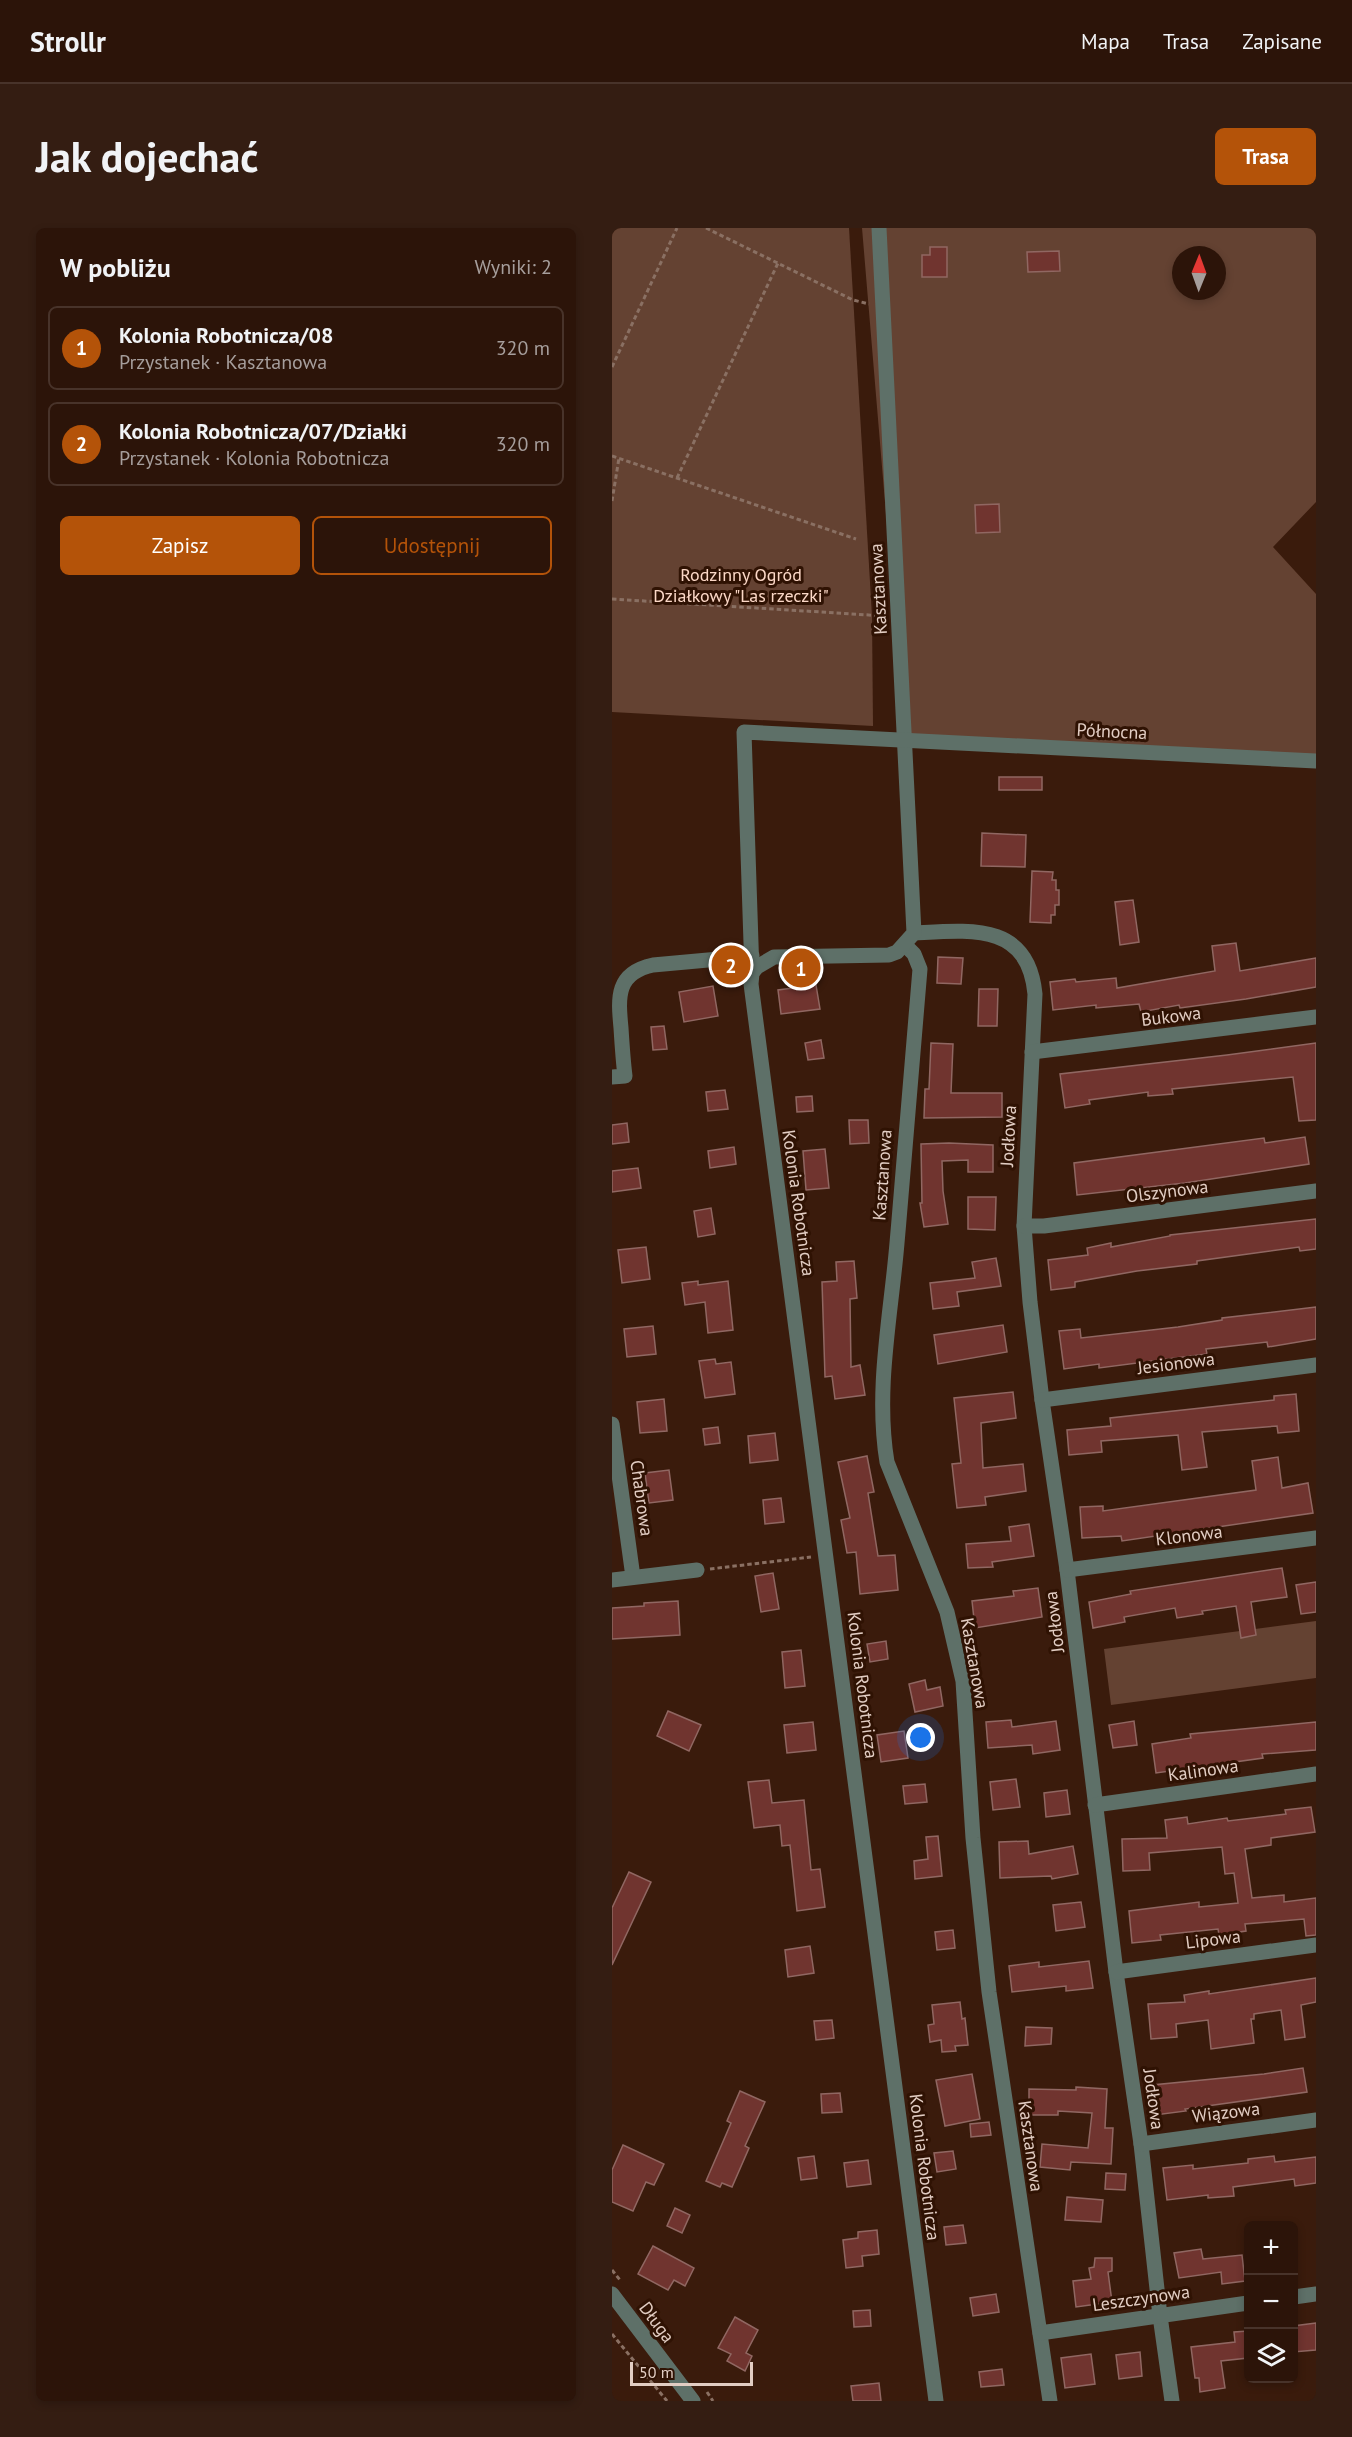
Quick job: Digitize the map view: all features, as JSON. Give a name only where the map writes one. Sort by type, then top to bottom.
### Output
[{"type":"street","name":"Kasztanowa","points":[[879,228],[885,308],[905,741],[909,939],[920,969],[887,1344],[882,1414],[883,1438],[887,1462],[947,1612],[963,1681],[973,1838],[989,1992],[1050,2401]]},
{"type":"street","name":"Północna","points":[[752,956],[744,732],[1316,761]]},
{"type":"street","name":"Jodłowa","points":[[909,939],[988,933],[1003,937],[1025,957],[1033,978],[1035,994],[1024,1226],[1042,1400],[1067,1570],[1172,2401]]},
{"type":"street","points":[[752,973],[757,967],[774,957],[889,955],[909,939]]},
{"type":"street","points":[[612,1077],[625,1076],[618,997],[630,975],[640,968],[653,965],[752,956]]},
{"type":"street","name":"Kolonia Robotnicza","points":[[752,956],[751,984],[936,2401]]},
{"type":"street","name":"Bukowa","points":[[1032,1052],[1316,1017]]},
{"type":"street","name":"Olszynowa","points":[[1024,1226],[1049,1225],[1316,1191]]},
{"type":"street","name":"Jesionowa","points":[[1042,1400],[1316,1365]]},
{"type":"street","name":"Chabrowa","points":[[612,1424],[633,1577]]},
{"type":"street","name":"Klonowa","points":[[1067,1570],[1316,1538]]},
{"type":"street","points":[[612,1580],[696,1570]]},
{"type":"street","name":"Kalinowa","points":[[1095,1805],[1316,1774]]},
{"type":"street","name":"Lipowa","points":[[1116,1972],[1316,1946]]},
{"type":"street","name":"Wiązowa","points":[[1141,2144],[1316,2120]]},
{"type":"street","points":[[1298,2296],[1316,2294]]},
{"type":"street","name":"Długa","points":[[612,2295],[618,2314],[693,2401]]},
{"type":"street","name":"Leszczynowa","points":[[1040,2333],[1244,2304]]},
{"type":"path","points":[[612,367],[677,228]]},
{"type":"path","points":[[706,228],[854,300],[885,308]]},
{"type":"path","points":[[677,478],[778,263]]},
{"type":"path","points":[[612,456],[856,539]]},
{"type":"path","points":[[612,501],[619,458]]},
{"type":"path","points":[[612,599],[899,616]]},
{"type":"path","points":[[696,1570],[816,1557]]},
{"type":"path","points":[[612,2334],[667,2401]]},
{"type":"green space","name":"Rodzinny Ogród Działkowy \"Las rzeczki\"","points":[[612,228],[849,228],[872,616],[873,726],[612,712]]},
{"type":"green space","points":[[862,228],[1316,228],[1316,502],[1273,547],[1316,594],[1316,761],[905,741]]},
{"type":"green space","points":[[1316,1621],[1316,1678],[1111,1705],[1104,1649]]},
{"type":"building","points":[[930,247],[947,247],[947,277],[922,277],[922,255],[930,255]]},
{"type":"building","points":[[1059,251],[1060,271],[1028,272],[1027,252]]},
{"type":"building","points":[[999,504],[1000,532],[976,533],[975,505]]},
{"type":"building","points":[[999,777],[1042,777],[1042,790],[999,790]]},
{"type":"building","points":[[982,833],[1026,835],[1025,867],[981,866]]},
{"type":"building","points":[[1032,871],[1053,872],[1052,880],[1056,880],[1059,905],[1055,905],[1055,915],[1051,915],[1051,923],[1030,922]]},
{"type":"building","points":[[1133,900],[1139,942],[1120,945],[1115,902]]},
{"type":"building","points":[[1236,943],[1240,971],[1316,958],[1316,987],[1246,999],[1180,1008],[1179,1005],[1141,1012],[1139,1004],[1096,1008],[1096,1005],[1053,1010],[1050,982],[1116,978],[1117,988],[1215,971],[1212,946]]},
{"type":"building","points":[[938,957],[963,958],[961,984],[937,983]]},
{"type":"building","points":[[816,985],[820,1009],[781,1014],[778,990]]},
{"type":"building","points":[[713,986],[718,1016],[684,1022],[679,992]]},
{"type":"building","points":[[979,989],[998,989],[997,1026],[978,1026]]},
{"type":"building","points":[[664,1026],[667,1049],[653,1050],[651,1027]]},
{"type":"building","points":[[821,1040],[824,1058],[808,1060],[805,1043]]},
{"type":"building","points":[[931,1043],[953,1044],[951,1093],[1002,1093],[1002,1117],[924,1118],[925,1089],[929,1089]]},
{"type":"building","points":[[1316,1043],[1316,1120],[1299,1121],[1293,1077],[1172,1089],[1173,1094],[1148,1096],[1148,1092],[1089,1100],[1090,1104],[1065,1108],[1060,1074]]},
{"type":"building","points":[[725,1090],[728,1109],[708,1111],[706,1092]]},
{"type":"building","points":[[812,1096],[813,1111],[797,1112],[796,1097]]},
{"type":"building","points":[[849,1120],[868,1120],[869,1143],[850,1144]]},
{"type":"building","points":[[627,1123],[629,1142],[612,1144],[612,1125]]},
{"type":"building","points":[[1305,1137],[1309,1164],[1185,1183],[1077,1195],[1074,1163],[1264,1138],[1265,1143]]},
{"type":"building","points":[[921,1144],[993,1145],[993,1172],[968,1172],[968,1160],[942,1161],[943,1191],[948,1224],[924,1227],[920,1203],[922,1203]]},
{"type":"building","points":[[734,1147],[736,1164],[710,1168],[708,1151]]},
{"type":"building","points":[[825,1149],[829,1188],[806,1190],[803,1151]]},
{"type":"building","points":[[638,1168],[641,1188],[612,1192],[612,1171]]},
{"type":"building","points":[[968,1197],[996,1197],[995,1230],[968,1229]]},
{"type":"building","points":[[711,1208],[715,1234],[698,1237],[694,1211]]},
{"type":"building","points":[[1316,1219],[1316,1249],[1300,1251],[1299,1247],[1197,1261],[1197,1264],[1137,1271],[1075,1282],[1075,1287],[1051,1290],[1048,1260],[1088,1255],[1087,1248],[1111,1243],[1111,1247],[1170,1235]]},
{"type":"building","points":[[646,1247],[650,1279],[622,1283],[618,1250]]},
{"type":"building","points":[[996,1258],[1001,1286],[957,1292],[959,1306],[933,1309],[930,1283],[975,1278],[972,1262]]},
{"type":"building","points":[[854,1261],[857,1298],[850,1299],[851,1367],[860,1365],[865,1395],[835,1399],[832,1376],[825,1377],[822,1282],[837,1281],[836,1262]]},
{"type":"building","points":[[698,1281],[698,1285],[728,1281],[733,1330],[708,1333],[705,1302],[685,1305],[682,1283]]},
{"type":"building","points":[[1316,1307],[1316,1339],[1268,1347],[1267,1342],[1206,1349],[1207,1354],[1099,1368],[1099,1364],[1064,1369],[1059,1331],[1080,1329],[1081,1338]]},
{"type":"building","points":[[1003,1325],[1007,1352],[938,1364],[934,1335]]},
{"type":"building","points":[[653,1326],[656,1354],[627,1357],[624,1329]]},
{"type":"building","points":[[715,1359],[716,1364],[731,1362],[735,1394],[705,1398],[699,1361]]},
{"type":"building","points":[[1013,1392],[1016,1418],[981,1423],[983,1468],[1023,1464],[1026,1491],[985,1497],[986,1505],[957,1508],[952,1464],[961,1463],[954,1398]]},
{"type":"building","points":[[1296,1394],[1299,1431],[1278,1433],[1277,1426],[1202,1432],[1207,1467],[1182,1470],[1178,1435],[1101,1441],[1102,1452],[1069,1455],[1067,1430],[1111,1426],[1110,1418],[1274,1400],[1274,1396]]},
{"type":"building","points":[[664,1399],[667,1431],[640,1433],[637,1402]]},
{"type":"building","points":[[718,1427],[720,1443],[705,1445],[703,1429]]},
{"type":"building","points":[[775,1433],[778,1460],[750,1463],[748,1436]]},
{"type":"building","points":[[867,1456],[874,1492],[868,1493],[878,1556],[895,1555],[898,1590],[860,1594],[856,1552],[847,1553],[841,1520],[850,1518],[838,1462]]},
{"type":"building","points":[[1278,1457],[1282,1488],[1308,1483],[1313,1513],[1122,1541],[1121,1536],[1082,1538],[1080,1507],[1103,1506],[1103,1511],[1256,1490],[1252,1461]]},
{"type":"building","points":[[669,1470],[673,1500],[649,1503],[645,1473]]},
{"type":"building","points":[[781,1498],[784,1522],[765,1524],[763,1500]]},
{"type":"building","points":[[1029,1524],[1034,1556],[992,1562],[993,1567],[968,1568],[966,1544],[1011,1541],[1009,1527]]},
{"type":"building","points":[[1282,1568],[1287,1597],[1251,1602],[1256,1635],[1241,1638],[1236,1606],[1202,1611],[1203,1614],[1177,1618],[1175,1608],[1124,1617],[1125,1622],[1093,1628],[1089,1602],[1131,1594],[1130,1591]]},
{"type":"building","points":[[773,1573],[779,1609],[761,1612],[755,1576]]},
{"type":"building","points":[[1316,1582],[1316,1612],[1301,1614],[1296,1585]]},
{"type":"building","points":[[1038,1588],[1042,1617],[975,1628],[972,1601],[1014,1596],[1013,1591]]},
{"type":"building","points":[[678,1601],[680,1635],[612,1639],[612,1608]]},
{"type":"building","points":[[886,1641],[888,1659],[870,1662],[867,1644]]},
{"type":"building","points":[[801,1650],[805,1686],[785,1688],[782,1652]]},
{"type":"building","points":[[925,1680],[927,1690],[940,1687],[943,1706],[915,1712],[909,1684]]},
{"type":"building","points":[[668,1711],[701,1725],[689,1751],[657,1736]]},
{"type":"building","points":[[1011,1720],[1012,1727],[1056,1721],[1060,1750],[1033,1754],[1032,1745],[988,1748],[986,1722]]},
{"type":"building","points":[[1134,1721],[1137,1745],[1113,1748],[1109,1725]]},
{"type":"building","points":[[813,1722],[816,1750],[787,1753],[784,1725]]},
{"type":"building","points":[[1316,1722],[1316,1750],[1262,1754],[1263,1758],[1156,1773],[1152,1744],[1191,1738],[1190,1734]]},
{"type":"building","points":[[904,1731],[908,1758],[881,1762],[877,1735]]},
{"type":"building","points":[[1016,1779],[1020,1807],[993,1810],[990,1782]]},
{"type":"building","points":[[769,1780],[772,1803],[804,1800],[811,1870],[820,1869],[825,1907],[797,1911],[790,1845],[782,1846],[780,1825],[754,1828],[748,1782]]},
{"type":"building","points":[[925,1784],[927,1802],[905,1804],[903,1786]]},
{"type":"building","points":[[1067,1790],[1070,1814],[1046,1817],[1044,1793]]},
{"type":"building","points":[[1311,1807],[1315,1832],[1271,1838],[1271,1845],[1245,1849],[1252,1898],[1284,1895],[1284,1902],[1316,1898],[1316,1935],[1306,1936],[1304,1919],[1245,1924],[1246,1931],[1219,1935],[1218,1929],[1160,1935],[1161,1940],[1132,1943],[1129,1911],[1199,1902],[1199,1907],[1238,1903],[1234,1873],[1225,1874],[1222,1847],[1149,1853],[1150,1870],[1123,1871],[1122,1839],[1167,1838],[1165,1820],[1187,1817],[1188,1824],[1227,1818],[1228,1821],[1286,1814],[1285,1810]]},
{"type":"building","points":[[938,1836],[942,1876],[915,1879],[914,1861],[928,1859],[926,1837]]},
{"type":"building","points":[[1028,1841],[1029,1854],[1073,1846],[1078,1874],[1052,1879],[1051,1876],[1000,1878],[999,1842]]},
{"type":"building","points":[[629,1872],[651,1882],[612,1965],[612,1908]]},
{"type":"building","points":[[1081,1902],[1085,1927],[1056,1931],[1053,1905]]},
{"type":"building","points":[[953,1930],[955,1948],[937,1950],[935,1932]]},
{"type":"building","points":[[810,1946],[814,1973],[788,1977],[785,1950]]},
{"type":"building","points":[[1089,1961],[1093,1988],[1066,1991],[1066,1986],[1012,1992],[1009,1966],[1039,1962],[1039,1967]]},
{"type":"building","points":[[1316,1978],[1316,2002],[1301,2005],[1305,2037],[1285,2040],[1281,2010],[1254,2014],[1254,2019],[1251,2019],[1254,2043],[1211,2049],[1208,2020],[1176,2024],[1177,2037],[1151,2039],[1148,2004],[1185,2002],[1184,1995],[1209,1991],[1209,1994]]},
{"type":"building","points":[[960,2002],[962,2019],[965,2018],[968,2045],[955,2046],[956,2051],[942,2052],[941,2040],[930,2042],[928,2025],[934,2024],[932,2005]]},
{"type":"building","points":[[832,2020],[834,2038],[816,2040],[814,2021]]},
{"type":"building","points":[[1026,2027],[1052,2028],[1051,2044],[1025,2046]]},
{"type":"building","points":[[1303,2068],[1307,2092],[1155,2115],[1152,2085]]},
{"type":"building","points":[[972,2074],[980,2119],[945,2126],[936,2080]]},
{"type":"building","points":[[1076,2087],[1107,2089],[1105,2128],[1113,2128],[1111,2164],[1071,2162],[1070,2170],[1040,2167],[1042,2144],[1088,2148],[1092,2113],[1058,2111],[1058,2115],[1029,2115],[1029,2089],[1076,2090]]},
{"type":"building","points":[[740,2091],[765,2102],[745,2146],[749,2148],[732,2187],[722,2183],[720,2187],[706,2181],[731,2123],[727,2121]]},
{"type":"building","points":[[840,2093],[842,2112],[822,2113],[821,2094]]},
{"type":"building","points":[[989,2122],[991,2135],[971,2137],[970,2124]]},
{"type":"building","points":[[623,2145],[664,2164],[654,2185],[646,2182],[633,2211],[612,2202],[612,2170]]},
{"type":"building","points":[[953,2151],[956,2169],[937,2172],[934,2153]]},
{"type":"building","points":[[814,2156],[817,2178],[801,2180],[798,2158]]},
{"type":"building","points":[[1274,2156],[1275,2162],[1316,2157],[1316,2183],[1295,2186],[1294,2179],[1233,2187],[1234,2196],[1208,2198],[1208,2195],[1167,2200],[1163,2168],[1193,2165],[1193,2169],[1248,2163],[1248,2159]]},
{"type":"building","points":[[868,2160],[871,2184],[847,2187],[844,2163]]},
{"type":"building","points":[[1106,2173],[1126,2174],[1125,2190],[1105,2189]]},
{"type":"building","points":[[1067,2197],[1103,2200],[1101,2222],[1065,2220]]},
{"type":"building","points":[[675,2208],[690,2215],[682,2233],[667,2226]]},
{"type":"building","points":[[963,2225],[966,2243],[946,2245],[944,2227]]},
{"type":"building","points":[[877,2230],[879,2254],[862,2256],[863,2266],[846,2268],[843,2240],[858,2238],[858,2232]]},
{"type":"building","points":[[653,2246],[694,2268],[685,2286],[674,2280],[668,2290],[638,2274]]},
{"type":"building","points":[[1201,2249],[1203,2259],[1242,2255],[1244,2281],[1222,2284],[1221,2272],[1179,2278],[1174,2253]]},
{"type":"building","points":[[1095,2258],[1112,2258],[1112,2271],[1108,2272],[1112,2302],[1076,2307],[1073,2281],[1091,2279],[1089,2268],[1094,2267]]},
{"type":"building","points":[[996,2294],[999,2312],[973,2316],[970,2298]]},
{"type":"building","points":[[870,2310],[871,2326],[854,2327],[853,2311]]},
{"type":"building","points":[[735,2317],[758,2330],[746,2353],[752,2356],[745,2371],[727,2361],[731,2354],[718,2348]]},
{"type":"building","points":[[1316,2323],[1316,2350],[1298,2352],[1298,2325]]},
{"type":"building","points":[[1244,2331],[1244,2358],[1221,2361],[1225,2388],[1200,2392],[1199,2378],[1195,2378],[1191,2347],[1235,2342],[1234,2332]]},
{"type":"building","points":[[1140,2352],[1142,2376],[1119,2379],[1116,2355]]},
{"type":"building","points":[[1091,2354],[1095,2384],[1065,2388],[1061,2358]]},
{"type":"building","points":[[1002,2369],[1004,2385],[981,2387],[979,2372]]},
{"type":"building","points":[[879,2383],[881,2401],[853,2401],[851,2386]]},
{"type":"place","name":"Kolonia Robotnicza/07/Działki","points":[[731,965]]},
{"type":"place","name":"Kolonia Robotnicza/08","points":[[801,968]]}]
